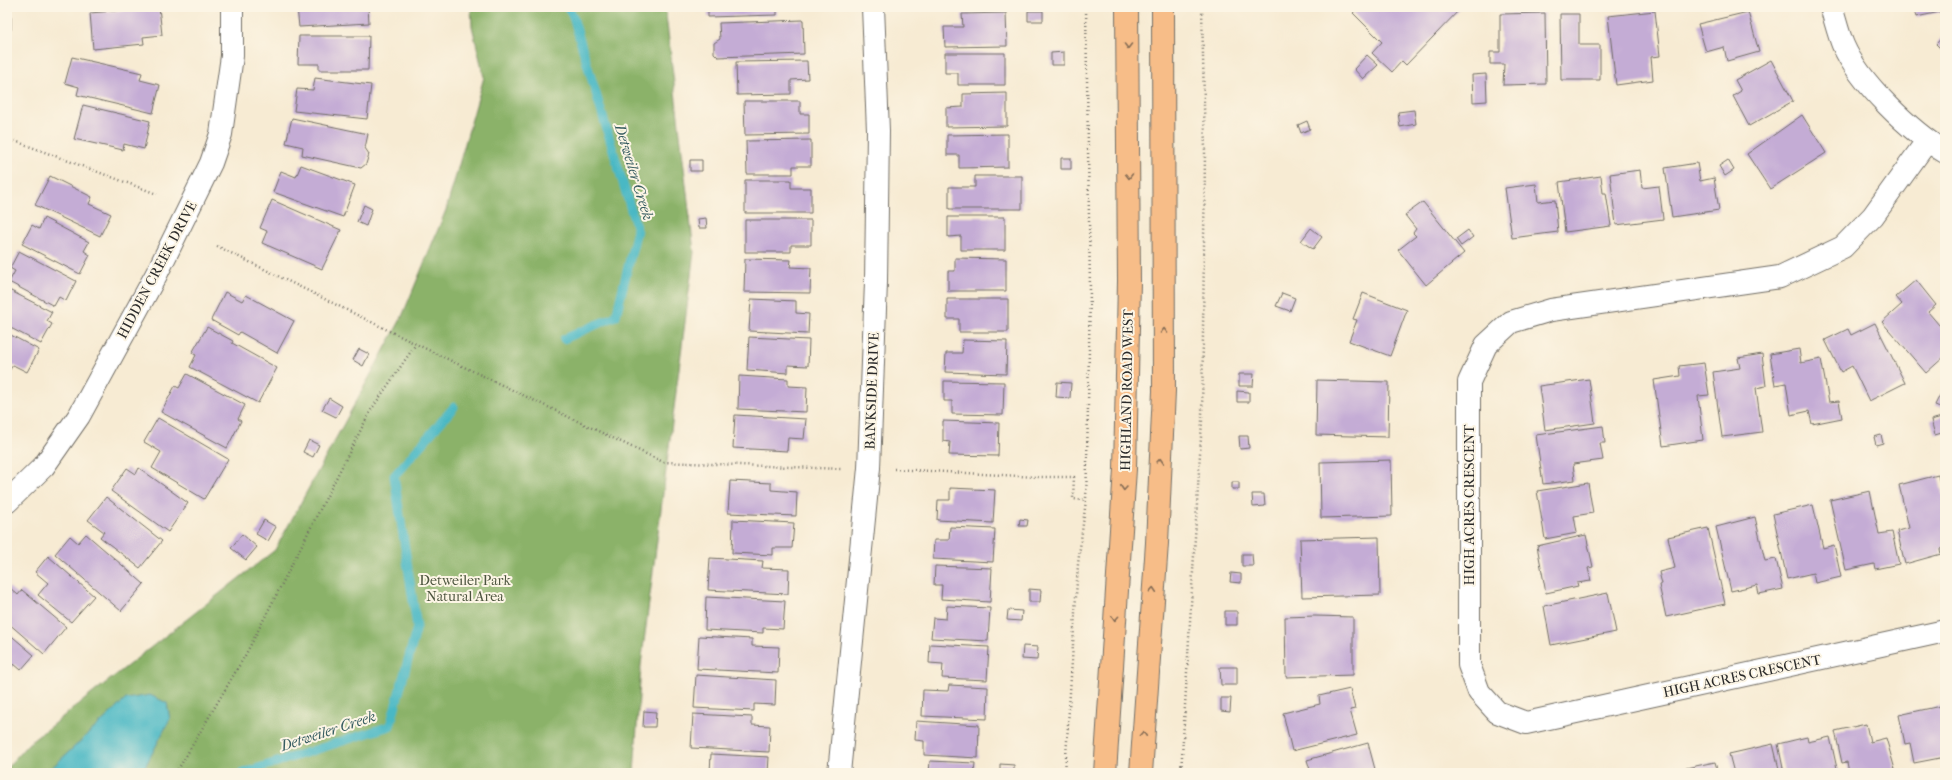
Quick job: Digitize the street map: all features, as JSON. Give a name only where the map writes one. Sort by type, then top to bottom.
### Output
[{"type":"main road","name":"HIGHLAND ROAD WEST","points":[[1105,773],[1125,469],[1130,281],[1128,7]]},
{"type":"main road","points":[[1141,773],[1157,542],[1164,391],[1163,7]]},
{"type":"street","name":"HIDDEN CREEK DRIVE","points":[[7,502],[44,466],[79,416],[156,276],[212,164],[221,134],[232,56],[232,7]]},
{"type":"street","name":"BANKSIDE DRIVE","points":[[839,773],[869,468],[876,282],[878,155],[873,7]]},
{"type":"street","points":[[1831,7],[1844,46],[1864,79],[1893,111],[1936,147]]},
{"type":"street","name":"HIGH ACRES CRESCENT","points":[[1936,147],[1843,247],[1780,278],[1551,310],[1511,322],[1486,345],[1469,382],[1469,665],[1479,692],[1497,712],[1526,723],[1945,631]]},
{"type":"path","points":[[1065,773],[1078,564],[1086,500],[1090,290],[1086,7]]},
{"type":"path","points":[[1180,773],[1202,420],[1205,152],[1202,7]]},
{"type":"path","points":[[7,138],[157,194]]},
{"type":"path","points":[[216,246],[662,462],[846,468]]},
{"type":"path","points":[[176,773],[246,654],[371,410],[416,344]]},
{"type":"path","points":[[891,468],[1038,477],[1074,477],[1073,499],[1086,500]]},
{"type":"green space","name":"Detweiler Park Natural Area","points":[[471,7],[665,7],[694,252],[641,665],[634,773],[7,773],[7,768],[28,744],[275,550],[401,319],[446,210],[484,77],[472,26]]},
{"type":"water","points":[[150,695],[167,703],[170,719],[142,773],[46,773],[126,699]]},
{"type":"building","points":[[159,7],[162,35],[143,37],[144,44],[93,49],[90,13]]},
{"type":"building","points":[[297,7],[368,7],[369,23],[299,27]]},
{"type":"building","points":[[708,7],[788,8],[777,9],[777,15],[708,17]]},
{"type":"building","points":[[1359,7],[1462,7],[1406,65],[1402,61],[1392,72],[1372,53],[1382,42],[1353,13]]},
{"type":"building","points":[[1913,7],[1945,7],[1945,11],[1916,17]]},
{"type":"building","points":[[1028,11],[1043,11],[1043,21],[1028,21]]},
{"type":"building","points":[[1655,11],[1660,56],[1651,57],[1653,80],[1616,85],[1608,16]]},
{"type":"building","points":[[1748,12],[1759,52],[1727,61],[1724,47],[1706,52],[1698,24]]},
{"type":"building","points":[[1006,13],[1007,46],[945,47],[944,27],[963,27],[962,14]]},
{"type":"building","points":[[1545,13],[1546,84],[1503,85],[1504,64],[1490,64],[1490,52],[1500,52],[1500,14]]},
{"type":"building","points":[[1560,14],[1579,14],[1579,45],[1600,45],[1600,80],[1561,80]]},
{"type":"building","points":[[11,17],[11,30],[7,31],[7,18]]},
{"type":"building","points":[[803,20],[804,54],[718,57],[714,53],[714,43],[720,39],[719,23]]},
{"type":"building","points":[[1945,34],[1945,53],[1936,44]]},
{"type":"building","points":[[299,36],[369,36],[368,70],[319,70],[319,64],[298,64]]},
{"type":"building","points":[[1064,52],[1064,65],[1051,65],[1051,53]]},
{"type":"building","points":[[945,53],[1005,53],[1005,85],[958,85],[958,73],[945,73]]},
{"type":"building","points":[[1367,55],[1378,65],[1363,79],[1354,69]]},
{"type":"building","points":[[72,57],[142,73],[140,80],[160,85],[153,113],[77,95],[79,87],[65,83]]},
{"type":"building","points":[[1771,60],[1793,101],[1749,126],[1733,96],[1741,91],[1735,80]]},
{"type":"building","points":[[807,61],[808,79],[791,80],[791,94],[737,95],[736,62]]},
{"type":"building","points":[[1486,74],[1487,101],[1473,102],[1472,75]]},
{"type":"building","points":[[315,78],[371,85],[367,119],[294,111],[297,89],[313,90]]},
{"type":"building","points":[[1007,93],[1007,126],[946,127],[946,108],[963,107],[963,94]]},
{"type":"building","points":[[744,101],[800,101],[800,114],[809,114],[809,134],[745,135]]},
{"type":"building","points":[[83,105],[150,121],[144,149],[124,144],[123,150],[74,139]]},
{"type":"building","points":[[1414,110],[1416,124],[1400,127],[1398,112]]},
{"type":"building","points":[[1802,115],[1826,153],[1770,189],[1747,154]]},
{"type":"building","points":[[292,118],[368,134],[365,148],[369,154],[366,164],[361,168],[302,155],[303,147],[286,143]]},
{"type":"building","points":[[1307,121],[1310,129],[1301,133],[1298,125]]},
{"type":"building","points":[[1008,134],[1008,167],[959,168],[959,155],[947,155],[947,135]]},
{"type":"building","points":[[811,140],[811,166],[793,166],[793,174],[747,174],[746,141]]},
{"type":"building","points":[[1061,158],[1071,158],[1071,169],[1061,169]]},
{"type":"building","points":[[690,160],[702,160],[702,171],[690,171]]},
{"type":"building","points":[[1728,160],[1734,170],[1725,176],[1719,166]]},
{"type":"building","points":[[1697,163],[1700,181],[1714,178],[1719,210],[1672,217],[1665,168]]},
{"type":"building","points":[[301,165],[355,185],[343,217],[273,192],[281,171],[296,177]]},
{"type":"building","points":[[1640,170],[1642,188],[1659,186],[1663,219],[1616,225],[1610,174]]},
{"type":"building","points":[[50,176],[92,197],[89,204],[111,214],[100,236],[35,205]]},
{"type":"building","points":[[975,176],[1022,176],[1022,209],[949,209],[949,187],[975,187]]},
{"type":"building","points":[[1601,176],[1603,193],[1606,193],[1611,226],[1565,232],[1559,182]]},
{"type":"building","points":[[745,180],[791,180],[791,188],[811,188],[811,213],[745,213]]},
{"type":"building","points":[[1536,184],[1538,202],[1555,200],[1558,232],[1512,238],[1505,188]]},
{"type":"building","points":[[272,200],[341,230],[322,269],[262,243],[267,231],[260,228]]},
{"type":"building","points":[[1423,202],[1464,253],[1426,285],[1398,250],[1416,236],[1413,233],[1416,229],[1405,215]]},
{"type":"building","points":[[364,205],[372,209],[366,226],[357,222]]},
{"type":"building","points":[[948,217],[1005,217],[1005,250],[961,250],[961,236],[948,237]]},
{"type":"building","points":[[44,218],[89,242],[84,251],[90,255],[80,274],[22,244],[32,225],[39,229]]},
{"type":"building","points":[[706,218],[707,228],[699,228],[698,219]]},
{"type":"building","points":[[745,220],[811,220],[811,245],[791,245],[791,252],[745,252]]},
{"type":"building","points":[[1311,228],[1322,237],[1313,249],[1301,241]]},
{"type":"building","points":[[1468,230],[1473,237],[1461,246],[1456,239]]},
{"type":"building","points":[[19,251],[76,281],[66,301],[59,297],[54,306],[9,282],[15,271],[10,268]]},
{"type":"building","points":[[955,258],[1006,259],[1006,291],[948,291],[948,271],[955,271]]},
{"type":"building","points":[[745,259],[791,260],[790,267],[811,268],[810,293],[744,292]]},
{"type":"building","points":[[1916,280],[1936,305],[1928,312],[1945,332],[1945,356],[1926,373],[1882,322],[1902,304],[1896,297]]},
{"type":"building","points":[[7,289],[52,312],[47,321],[52,324],[41,344],[7,326]]},
{"type":"building","points":[[225,292],[242,301],[246,295],[294,321],[277,353],[240,332],[238,335],[211,320]]},
{"type":"building","points":[[1282,293],[1295,298],[1290,311],[1276,306]]},
{"type":"building","points":[[1363,293],[1407,310],[1390,356],[1349,341],[1357,320],[1353,319]]},
{"type":"building","points":[[751,299],[796,301],[796,313],[809,314],[808,334],[749,331]]},
{"type":"building","points":[[947,299],[1008,299],[1008,332],[959,332],[959,319],[947,319]]},
{"type":"building","points":[[1875,323],[1905,383],[1869,401],[1852,366],[1841,372],[1825,340],[1848,329],[1851,335]]},
{"type":"building","points":[[207,327],[277,368],[258,403],[190,367],[196,355],[192,353]]},
{"type":"building","points":[[7,333],[39,350],[27,372],[13,365],[9,371],[7,370]]},
{"type":"building","points":[[749,337],[809,340],[808,366],[788,365],[788,373],[747,370]]},
{"type":"building","points":[[963,340],[1007,341],[1006,374],[945,372],[946,353],[962,353]]},
{"type":"building","points":[[359,349],[369,354],[363,366],[353,360]]},
{"type":"building","points":[[1799,349],[1801,363],[1821,359],[1829,402],[1839,401],[1842,418],[1812,424],[1809,411],[1791,415],[1786,383],[1775,385],[1770,354]]},
{"type":"building","points":[[1762,354],[1766,386],[1756,388],[1762,432],[1722,437],[1713,372],[1740,368],[1738,358]]},
{"type":"building","points":[[1704,363],[1709,395],[1698,396],[1703,440],[1663,446],[1654,380],[1680,376],[1679,366]]},
{"type":"building","points":[[187,374],[245,405],[238,419],[241,421],[227,448],[161,412],[175,386],[179,388]]},
{"type":"building","points":[[1239,374],[1254,374],[1253,386],[1239,386]]},
{"type":"building","points":[[739,376],[788,379],[788,386],[807,387],[806,412],[738,409]]},
{"type":"building","points":[[1589,379],[1595,423],[1545,430],[1539,386]]},
{"type":"building","points":[[1317,380],[1389,382],[1388,437],[1316,435]]},
{"type":"building","points":[[944,381],[1004,382],[1003,415],[952,414],[952,401],[944,401]]},
{"type":"building","points":[[1057,382],[1071,383],[1070,398],[1056,397]]},
{"type":"building","points":[[1237,391],[1249,392],[1249,402],[1237,402]]},
{"type":"building","points":[[1940,395],[1945,398],[1945,409],[1935,405]]},
{"type":"building","points":[[329,398],[342,406],[336,417],[322,410]]},
{"type":"building","points":[[735,415],[806,419],[804,439],[788,438],[787,451],[733,448]]},
{"type":"building","points":[[1945,416],[1945,432],[1935,435],[1931,420]]},
{"type":"building","points":[[158,418],[228,459],[204,499],[152,468],[161,452],[144,442]]},
{"type":"building","points":[[943,421],[999,423],[998,456],[949,455],[950,442],[943,441]]},
{"type":"building","points":[[1603,426],[1605,443],[1600,443],[1603,460],[1573,464],[1575,480],[1543,484],[1536,435]]},
{"type":"building","points":[[1881,435],[1883,443],[1876,445],[1874,437]]},
{"type":"building","points":[[1239,436],[1248,436],[1249,448],[1240,449]]},
{"type":"building","points":[[309,440],[319,445],[313,457],[303,452]]},
{"type":"building","points":[[1391,460],[1392,516],[1321,518],[1320,462]]},
{"type":"building","points":[[127,468],[136,474],[139,468],[188,503],[168,532],[111,491]]},
{"type":"building","points":[[1938,475],[1945,505],[1945,547],[1940,549],[1941,554],[1905,564],[1897,531],[1909,528],[1899,485]]},
{"type":"building","points":[[730,481],[771,483],[771,490],[797,492],[796,516],[728,513]]},
{"type":"building","points":[[1232,482],[1239,482],[1239,489],[1232,489]]},
{"type":"building","points":[[1588,483],[1593,513],[1574,516],[1577,533],[1545,539],[1537,491]]},
{"type":"building","points":[[950,488],[995,490],[993,523],[937,520],[938,500],[950,500]]},
{"type":"building","points":[[1870,491],[1879,534],[1892,532],[1899,564],[1875,569],[1874,564],[1846,570],[1830,500]]},
{"type":"building","points":[[1252,494],[1264,494],[1265,506],[1253,507]]},
{"type":"building","points":[[106,497],[162,541],[140,568],[100,537],[104,532],[88,520]]},
{"type":"building","points":[[1813,505],[1823,548],[1834,545],[1841,577],[1815,583],[1813,573],[1787,579],[1773,514]]},
{"type":"building","points":[[1755,517],[1765,561],[1776,559],[1783,589],[1759,594],[1757,585],[1731,591],[1716,527]]},
{"type":"building","points":[[1020,519],[1028,520],[1027,526],[1019,526]]},
{"type":"building","points":[[264,520],[276,527],[268,541],[256,534]]},
{"type":"building","points":[[733,520],[794,523],[792,548],[773,548],[773,555],[732,553]]},
{"type":"building","points":[[950,527],[995,529],[993,562],[933,559],[934,540],[949,540]]},
{"type":"building","points":[[1708,528],[1725,604],[1666,617],[1659,585],[1662,584],[1659,572],[1675,568],[1668,537]]},
{"type":"building","points":[[86,534],[144,584],[121,611],[55,554],[70,536],[78,543]]},
{"type":"building","points":[[242,534],[257,547],[246,560],[231,548]]},
{"type":"building","points":[[1586,535],[1593,567],[1588,568],[1591,581],[1577,583],[1578,586],[1546,593],[1537,546]]},
{"type":"building","points":[[1379,537],[1380,595],[1302,597],[1300,539]]},
{"type":"building","points":[[1242,554],[1252,554],[1253,566],[1242,566]]},
{"type":"building","points":[[48,556],[94,596],[71,622],[38,595],[48,583],[35,572]]},
{"type":"building","points":[[710,558],[763,561],[762,568],[789,569],[788,594],[708,590]]},
{"type":"building","points":[[935,566],[992,568],[990,602],[941,599],[942,585],[934,585]]},
{"type":"building","points":[[1231,573],[1241,574],[1241,583],[1230,582]]},
{"type":"building","points":[[9,587],[18,595],[22,590],[66,627],[44,654],[7,622],[7,590]]},
{"type":"building","points":[[1029,589],[1041,590],[1040,602],[1029,602]]},
{"type":"building","points":[[1608,593],[1616,632],[1551,645],[1544,606]]},
{"type":"building","points":[[706,597],[785,601],[783,629],[763,628],[763,633],[705,630]]},
{"type":"building","points":[[947,606],[990,608],[988,641],[931,638],[933,618],[946,619]]},
{"type":"building","points":[[1008,610],[1022,611],[1021,621],[1007,620]]},
{"type":"building","points":[[1225,611],[1237,611],[1237,625],[1225,625]]},
{"type":"building","points":[[1285,617],[1353,617],[1353,675],[1286,677]]},
{"type":"building","points":[[7,632],[34,655],[21,670],[14,664],[7,672]]},
{"type":"building","points":[[699,636],[752,639],[752,646],[779,647],[778,673],[697,669]]},
{"type":"building","points":[[930,644],[989,647],[987,680],[942,678],[943,664],[929,663]]},
{"type":"building","points":[[1023,646],[1038,647],[1037,660],[1022,659]]},
{"type":"building","points":[[1220,667],[1237,667],[1237,685],[1221,685]]},
{"type":"building","points":[[696,675],[776,680],[775,705],[754,704],[754,711],[694,708]]},
{"type":"building","points":[[949,685],[988,687],[987,719],[922,716],[923,690],[948,691]]},
{"type":"building","points":[[1350,689],[1355,709],[1350,710],[1357,735],[1292,751],[1283,713],[1320,704],[1319,696]]},
{"type":"building","points":[[1221,698],[1231,698],[1230,712],[1221,711]]},
{"type":"building","points":[[1945,705],[1945,757],[1914,763],[1910,743],[1905,744],[1899,715]]},
{"type":"building","points":[[644,711],[656,712],[655,727],[643,727]]},
{"type":"building","points":[[693,714],[752,717],[752,725],[770,726],[769,752],[691,748]]},
{"type":"building","points":[[916,721],[979,725],[978,758],[924,755],[924,741],[915,740]]},
{"type":"building","points":[[1866,724],[1870,742],[1886,738],[1896,773],[1849,773],[1847,762],[1842,763],[1835,731]]},
{"type":"building","points":[[1807,737],[1808,742],[1830,737],[1838,773],[1784,773],[1778,744]]},
{"type":"building","points":[[1368,743],[1376,773],[1311,773],[1307,760]]},
{"type":"building","points":[[1773,744],[1780,773],[1734,773],[1729,754]]},
{"type":"building","points":[[711,754],[769,757],[768,773],[710,773]]},
{"type":"building","points":[[930,761],[975,763],[974,773],[929,773]]},
{"type":"building","points":[[1715,762],[1718,773],[1682,773],[1681,769]]},
{"type":"building","points":[[1000,764],[1014,765],[1014,773],[1000,773]]},
{"type":"waterway","name":"Detweiler Creek","points":[[564,339],[616,316],[637,230],[573,17],[568,7]]},
{"type":"waterway","name":"Detweiler Creek","points":[[243,773],[390,726],[417,627],[394,476],[454,407]]}]
